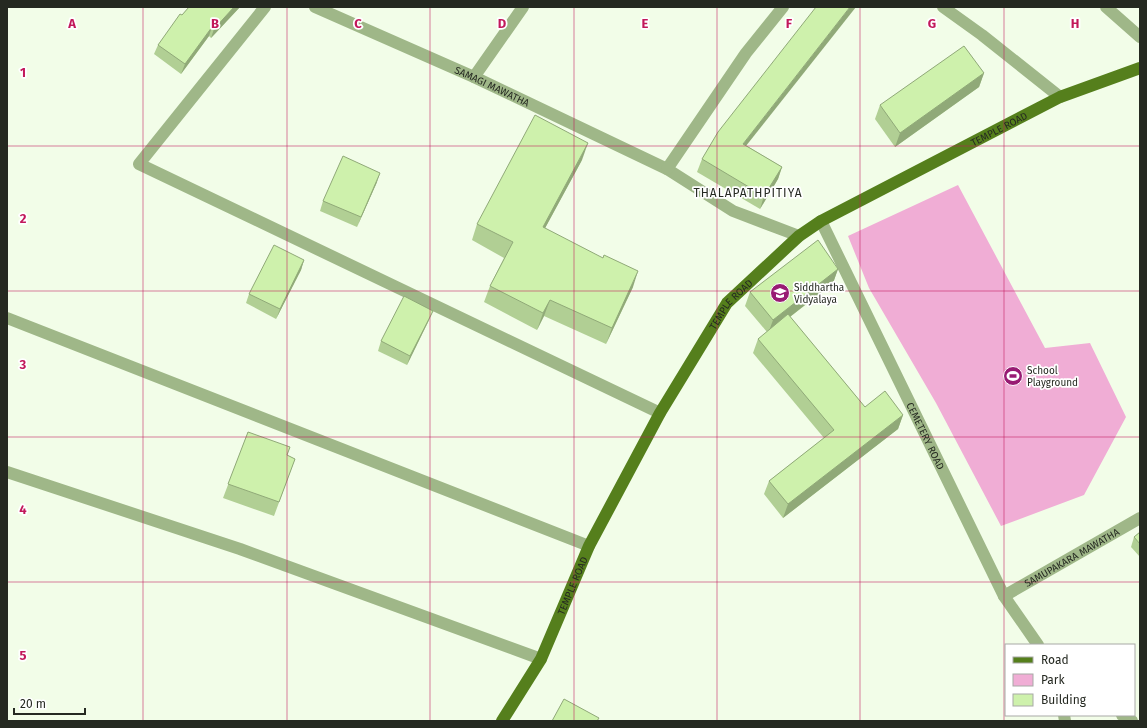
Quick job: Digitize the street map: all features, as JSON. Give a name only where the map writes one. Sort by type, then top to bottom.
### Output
[{"type":"main road","name":"TEMPLE ROAD","points":[[502,721],[541,659],[590,546],[660,413],[726,303],[799,236],[822,221],[1060,97],[1140,68]]},
{"type":"street","points":[[265,7],[139,164],[660,413]]},
{"type":"street","name":"SAMAGI MAWATHA","points":[[315,7],[474,77],[667,169],[733,211],[799,236]]},
{"type":"street","points":[[474,77],[523,7]]},
{"type":"street","points":[[667,169],[746,53],[783,7]]},
{"type":"street","points":[[943,7],[982,35],[1060,97]]},
{"type":"street","points":[[1106,7],[1140,37]]},
{"type":"street","name":"CEMETERY ROAD","points":[[822,221],[1004,596],[1037,644]]},
{"type":"street","points":[[7,318],[590,546]]},
{"type":"street","points":[[7,472],[240,549],[541,659]]},
{"type":"street","name":"SAMUPAKARA MAWATHA","points":[[1004,596],[1140,518]]},
{"type":"green space","name":"School Playground","points":[[958,185],[1045,348],[1090,343],[1126,417],[1084,495],[1001,526],[936,403],[869,288],[848,236]]},
{"type":"building","points":[[189,7],[234,7],[214,29],[212,27],[185,64],[158,45],[180,14],[182,15]]},
{"type":"building","points":[[816,7],[850,7],[743,144],[782,167],[764,196],[702,159],[718,132]]},
{"type":"building","points":[[964,46],[984,73],[900,133],[880,105]]},
{"type":"building","points":[[535,115],[588,143],[543,227],[603,258],[604,255],[638,271],[612,328],[550,300],[543,313],[490,286],[513,242],[477,224]]},
{"type":"building","points":[[343,156],[380,173],[361,217],[323,201]]},
{"type":"building","points":[[818,240],[838,269],[773,320],[750,292]]},
{"type":"building","points":[[274,245],[304,260],[280,309],[249,294]]},
{"type":"building","points":[[404,296],[433,311],[410,356],[381,341]]},
{"type":"building","points":[[788,314],[865,407],[885,391],[903,415],[788,504],[769,481],[834,430],[758,339]]},
{"type":"building","points":[[248,432],[290,447],[287,455],[295,459],[279,502],[228,484]]},
{"type":"building","points":[[1140,532],[1140,544],[1134,537]]},
{"type":"building","points":[[564,699],[599,718],[597,721],[552,721]]},
{"type":"place","name":"Siddhartha Vidyalaya","points":[[780,293]]},
{"type":"place","name":"School Playground","points":[[1013,376]]},
{"type":"district","name":"THALAPATHPITIYA","points":[[748,193]]}]
